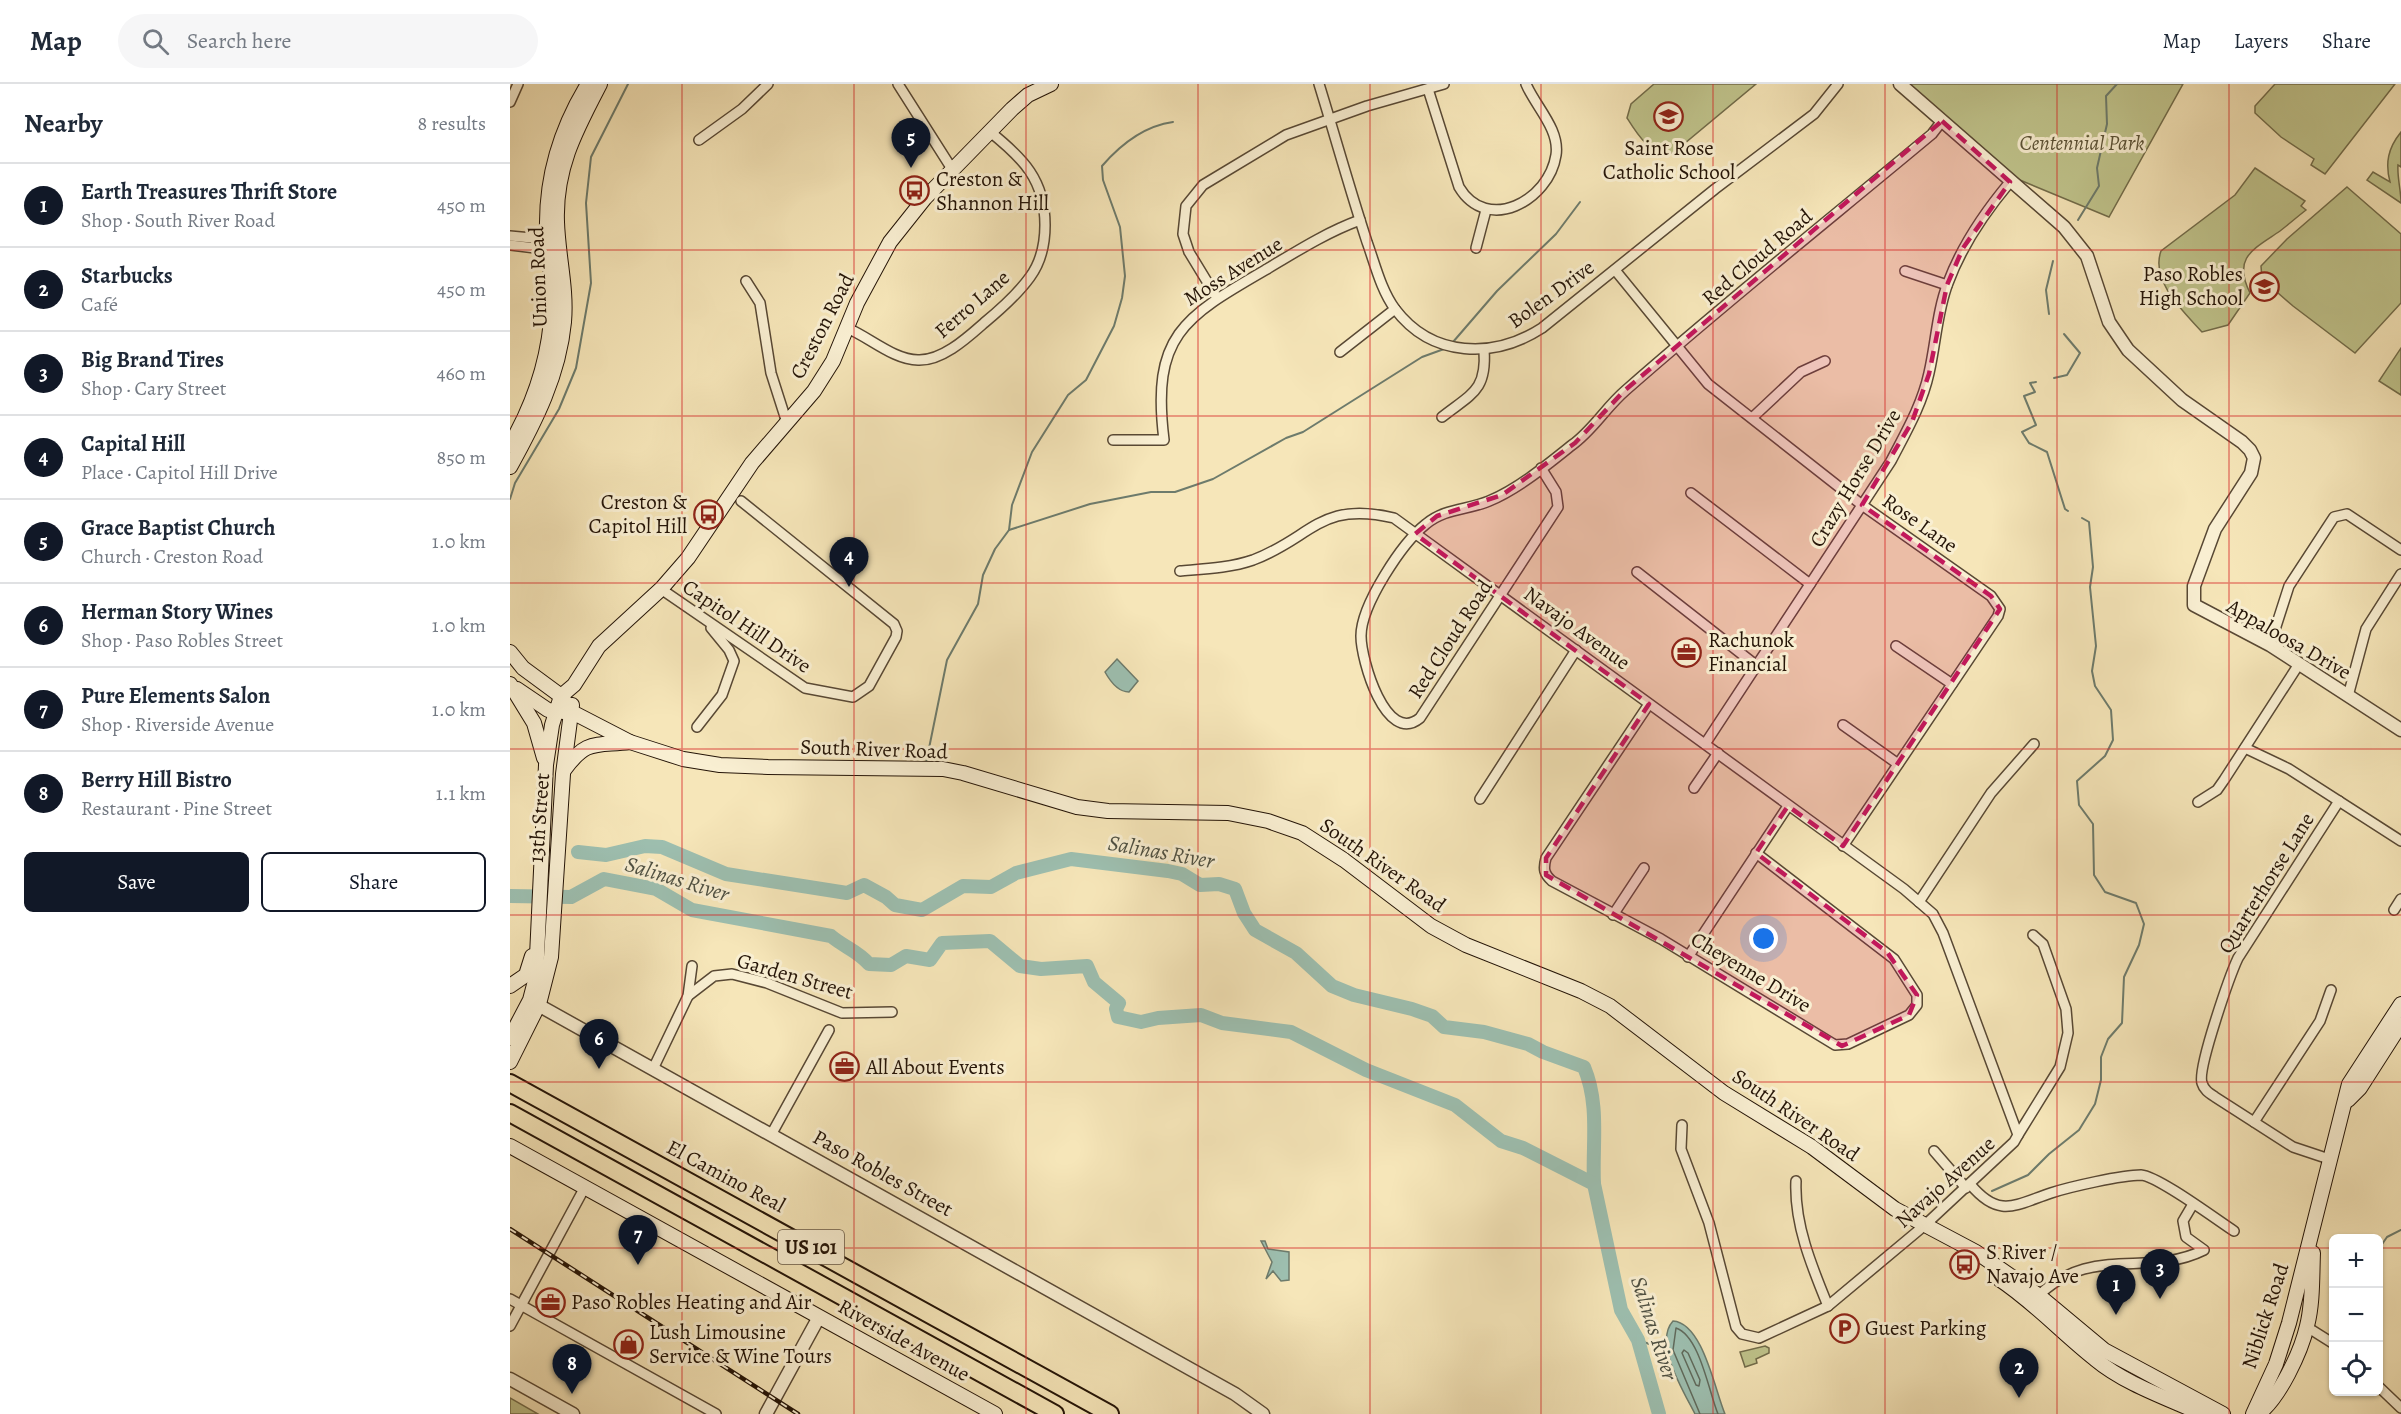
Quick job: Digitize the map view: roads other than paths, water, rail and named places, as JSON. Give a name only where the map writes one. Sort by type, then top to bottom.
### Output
[{"type":"highway","name":"El Camino Real","points":[[510,1083],[1110,1414]]},
{"type":"highway","name":"US 101","points":[[510,1113],[1055,1414]]},
{"type":"main road","name":"Union Road","points":[[510,467],[533,426],[557,361],[564,323],[563,276],[547,211],[551,173],[561,135],[588,84]]},
{"type":"main road","name":"Union Road","points":[[510,445],[533,399],[544,362],[552,304],[558,193],[567,155],[580,119],[600,84]]},
{"type":"main road","name":"Creston Road","points":[[561,696],[574,685],[599,646],[661,589],[688,558],[763,448],[798,413],[825,373],[848,328],[857,303],[890,242],[952,169],[989,131],[1028,95],[1051,84]]},
{"type":"main road","points":[[510,652],[523,668],[561,696],[572,712]]},
{"type":"main road","points":[[510,683],[528,698],[556,711],[572,712]]},
{"type":"main road","points":[[510,683],[534,723],[546,769]]},
{"type":"main road","name":"Creston Road","points":[[572,712],[574,685]]},
{"type":"main road","points":[[546,769],[556,711],[561,696]]},
{"type":"main road","name":"13th Street","points":[[511,1060],[535,1002],[567,731],[572,712]]},
{"type":"main road","name":"South River Road","points":[[572,712],[630,742],[683,759],[720,765],[943,769],[1077,807],[1108,811],[1228,813],[1268,821],[1302,833],[1344,860],[1431,926],[1457,940],[1604,1003],[1724,1093],[1812,1147],[1895,1209],[1935,1228],[1976,1252],[2104,1350],[2223,1414]]},
{"type":"main road","points":[[563,773],[578,751],[588,746],[630,742]]},
{"type":"main road","name":"13th Street","points":[[541,954],[540,918],[546,769]]},
{"type":"main road","points":[[510,988],[526,975],[541,954]]},
{"type":"main road","name":"Paso Robles Street","points":[[510,988],[535,1002]]},
{"type":"main road","points":[[510,1038],[535,1002]]},
{"type":"main road","name":"Niblick Road","points":[[2253,1414],[2276,1364],[2289,1323],[2314,1230],[2329,1159],[2348,1100],[2349,1084],[2401,1004]]},
{"type":"main road","name":"Niblick Road","points":[[2348,1100],[2360,1088],[2401,1024]]},
{"type":"main road","name":"Riverside Avenue","points":[[510,1146],[995,1414]]},
{"type":"main road","name":"Niblick Road","points":[[2258,1414],[2269,1407],[2288,1372],[2307,1327],[2312,1289],[2314,1230]]},
{"type":"main road","name":"South River Road","points":[[2035,1299],[2103,1365],[2138,1385],[2202,1414]]},
{"type":"street","points":[[510,102],[518,84]]},
{"type":"street","points":[[699,140],[735,114],[768,84]]},
{"type":"street","points":[[898,84],[952,169]]},
{"type":"street","name":"Bolen Drive","points":[[1319,84],[1379,278],[1395,309],[1419,332],[1436,342],[1457,348],[1484,350],[1521,341],[1542,328],[1814,114],[1838,84]]},
{"type":"street","points":[[1217,298],[1189,252],[1184,234],[1183,219],[1189,201],[1203,185],[1286,135],[1443,84]]},
{"type":"street","points":[[1428,89],[1459,187],[1465,196],[1486,210],[1515,207],[1529,197],[1543,183],[1556,156],[1552,131],[1526,84]]},
{"type":"street","points":[[1900,84],[2010,182]]},
{"type":"street","name":"Red Cloud Road","points":[[1540,468],[1556,492],[1558,507],[1420,718],[1413,724],[1405,726],[1395,720],[1368,678],[1361,632],[1373,596],[1415,534],[1437,516],[1490,501],[1575,443],[1624,391],[1932,134],[1942,121]]},
{"type":"street","name":"Ferro Lane","points":[[848,328],[900,356],[910,359],[931,359],[979,327],[1014,296],[1031,276],[1038,263],[1045,237],[1042,194],[1023,161],[989,131]]},
{"type":"street","name":"Crazy Horse Drive","points":[[1705,744],[1891,461],[1915,414],[1929,374],[1947,285],[1963,248],[1986,211],[2010,182]]},
{"type":"street","name":"Appaloosa Drive","points":[[2010,182],[2064,227],[2080,244],[2096,276],[2109,322],[2128,350],[2182,400],[2241,442],[2254,458],[2251,473],[2215,529],[2194,585],[2194,605],[2270,645],[2401,730]]},
{"type":"street","points":[[1476,248],[1486,210]]},
{"type":"street","name":"Moss Avenue","points":[[1113,440],[1164,440],[1161,401],[1171,349],[1182,327],[1191,316],[1217,298],[1336,228],[1360,220]]},
{"type":"street","points":[[510,236],[554,245]]},
{"type":"street","points":[[510,245],[554,245]]},
{"type":"street","name":"Rose Lane","points":[[1615,270],[1676,348],[1708,384],[1862,505],[1997,601],[2000,609],[1998,616],[1843,846]]},
{"type":"street","points":[[1905,271],[1947,285]]},
{"type":"street","points":[[746,281],[760,303],[771,373],[787,423]]},
{"type":"street","points":[[1340,352],[1395,309]]},
{"type":"street","points":[[1442,417],[1474,392],[1482,381],[1485,370],[1484,350]]},
{"type":"street","points":[[1752,418],[1801,372],[1825,361]]},
{"type":"street","points":[[1691,493],[1810,584]]},
{"type":"street","name":"Capitol Hill Drive","points":[[661,589],[790,680],[805,688],[825,694],[853,697],[869,686],[896,637],[897,631],[888,616],[741,501]]},
{"type":"street","name":"Navajo Avenue","points":[[1180,572],[1248,562],[1323,520],[1354,513],[1373,513],[1394,518],[1718,753],[1932,914],[1943,933],[2018,1136],[1925,1225],[1828,1306],[1759,1338],[1742,1334],[1732,1313],[1709,1223],[1681,1149],[1682,1125]]},
{"type":"street","points":[[2270,645],[2289,586],[2334,517],[2347,514],[2401,550]]},
{"type":"street","points":[[1637,572],[1757,666]]},
{"type":"street","points":[[2348,696],[2366,629],[2401,574]]},
{"type":"street","points":[[697,727],[722,695],[734,661],[729,650],[701,618]]},
{"type":"street","points":[[1896,646],[1952,684]]},
{"type":"street","points":[[1480,799],[1576,650]]},
{"type":"street","points":[[2198,802],[2217,790],[2299,664]]},
{"type":"street","name":"Cheyenne Drive","points":[[1649,704],[1546,858],[1544,867],[1552,881],[1842,1046],[1909,1015],[1917,1005],[1917,994],[1887,952],[1756,853]]},
{"type":"street","points":[[1843,725],[1898,764]]},
{"type":"street","points":[[1919,902],[1991,793],[2034,744]]},
{"type":"street","points":[[2245,748],[2289,769],[2401,841]]},
{"type":"street","points":[[1694,788],[1718,753]]},
{"type":"street","name":"Quarterhorse Lane","points":[[2329,1159],[2293,1148],[2207,1091],[2202,1083],[2204,1066],[2228,981],[2238,958],[2339,801]]},
{"type":"street","points":[[1688,957],[1788,806]]},
{"type":"street","points":[[1613,915],[1644,868]]},
{"type":"street","points":[[2394,910],[2401,899]]},
{"type":"street","points":[[2018,1136],[2060,1067],[2068,1033],[2066,1009],[2043,944],[2033,935]]},
{"type":"street","points":[[653,1069],[688,996],[692,966]]},
{"type":"street","name":"Garden Street","points":[[688,996],[714,976],[732,974],[766,983],[842,1013],[892,1012]]},
{"type":"street","points":[[2254,1122],[2320,1021],[2331,990]]},
{"type":"street","name":"Paso Robles Street","points":[[535,1002],[1235,1394],[1263,1414]]},
{"type":"street","points":[[771,1135],[829,1030]]},
{"type":"street","points":[[1934,1151],[1968,1186],[1989,1202],[2009,1207],[2025,1204],[2052,1193],[2142,1175],[2193,1204],[2234,1232]]},
{"type":"street","points":[[1796,1182],[1795,1204],[1801,1229],[1828,1306]]},
{"type":"street","points":[[510,1326],[585,1187]]},
{"type":"street","points":[[2035,1299],[2059,1279],[2077,1270],[2096,1266],[2187,1258],[2204,1250],[2186,1237],[2183,1221],[2193,1204]]},
{"type":"street","points":[[510,1299],[716,1414]]},
{"type":"street","points":[[766,1414],[819,1317]]},
{"type":"street","points":[[2307,1327],[2331,1342]]},
{"type":"street","points":[[510,1379],[573,1414]]},
{"type":"street","points":[[2383,1390],[2401,1408]]},
{"type":"street","name":"Paso Robles Street","points":[[1235,1394],[1250,1414]]},
{"type":"water","points":[[1117,659],[1138,681],[1129,692],[1118,688],[1105,672]]},
{"type":"water","points":[[1261,1241],[1265,1241],[1268,1249],[1289,1252],[1289,1280],[1281,1281],[1273,1271],[1266,1279],[1272,1262]]},
{"type":"water","points":[[1673,1321],[1683,1325],[1692,1333],[1700,1345],[1725,1414],[1695,1414],[1672,1368],[1668,1354],[1666,1342],[1668,1330]]},
{"type":"waterway","points":[[510,499],[515,483],[559,409],[576,368],[591,283],[586,203],[591,157],[628,84]]},
{"type":"waterway","points":[[2078,220],[2099,186],[2097,168],[2107,124],[2106,96],[2117,84]]},
{"type":"waterway","points":[[926,763],[947,660],[978,604],[983,575],[995,549],[1009,530],[1012,505],[1032,452],[1068,395],[1086,380],[1114,326],[1125,276],[1120,227],[1103,180],[1102,166],[1134,137],[1152,127],[1173,122]]},
{"type":"waterway","points":[[1453,342],[1497,291],[1556,234],[1580,202]]},
{"type":"waterway","points":[[2049,314],[2046,290],[2053,261]]},
{"type":"waterway","points":[[2054,378],[2067,375],[2080,353],[2064,334]]},
{"type":"waterway","points":[[1009,530],[1090,504],[1151,492],[1175,492],[1213,479],[1286,438],[1303,432],[1422,357],[1444,349]]},
{"type":"waterway","points":[[2036,382],[2030,383],[2035,392],[2024,396],[2036,425],[2022,432],[2029,443],[2047,452],[2065,509],[2068,511]]},
{"type":"waterway","points":[[1992,1191],[2028,1175],[2049,1154],[2079,1130],[2095,1104],[2101,1080],[2101,1057],[2108,1039],[2122,1023],[2124,977],[2139,945],[2144,924],[2136,903],[2105,892],[2094,875],[2093,824],[2079,805],[2077,781],[2105,756],[2113,740],[2111,710],[2095,686],[2092,671],[2096,646],[2090,587],[2093,567],[2089,522],[2082,518]]},
{"type":"waterway","name":"Salinas River","points":[[578,852],[606,855],[645,846],[662,847],[726,874],[847,893],[864,885],[886,897],[895,905],[922,910],[963,886],[991,887],[1016,873],[1071,859],[1168,871],[1182,874],[1200,885],[1219,884],[1235,889],[1244,913],[1255,930],[1296,953],[1332,986],[1354,995],[1432,1016],[1444,1027],[1484,1032],[1528,1044],[1584,1067],[1594,1110],[1594,1184]]},
{"type":"waterway","name":"Salinas River","points":[[510,896],[571,897],[604,879],[656,889],[692,910],[831,936],[869,964],[891,965],[906,956],[930,960],[942,943],[990,941],[1020,966],[1041,969],[1087,966],[1094,982],[1119,1003],[1116,1009],[1118,1017],[1141,1022],[1158,1018],[1201,1015],[1222,1023],[1291,1032],[1366,1070],[1455,1105],[1501,1141],[1523,1148],[1594,1184],[1621,1310],[1638,1340],[1659,1414]]},
{"type":"waterway","points":[[2383,1243],[2387,1237],[2401,1230]]},
{"type":"waterway","points":[[1638,1340],[1669,1351]]},
{"type":"railway","points":[[510,1229],[798,1414]]},
{"type":"place","name":"Saint Rose Catholic School","points":[[1669,117]]},
{"type":"place","name":"Grace Baptist Church","points":[[911,168]]},
{"type":"place","name":"Creston & Shannon Hill","points":[[915,191]]},
{"type":"place","name":"Paso Robles High School","points":[[2264,286]]},
{"type":"place","name":"Creston & Capitol Hill","points":[[708,514]]},
{"type":"place","name":"Capital Hill","points":[[849,587]]},
{"type":"place","name":"Rachunok Financial","points":[[1687,652]]},
{"type":"place","name":"All About Events","points":[[845,1067]]},
{"type":"place","name":"Herman Story Wines","points":[[599,1069]]},
{"type":"place","name":"S River / Navajo Ave","points":[[1965,1264]]},
{"type":"place","name":"Pure Elements Salon","points":[[638,1265]]},
{"type":"place","name":"Big Brand Tires","points":[[2160,1299]]},
{"type":"place","name":"Paso Robles Heating and Air","points":[[550,1302]]},
{"type":"place","name":"Earth Treasures Thrift Store","points":[[2116,1315]]},
{"type":"place","name":"Guest Parking","points":[[1844,1328]]},
{"type":"place","name":"Lush Limousine Service & Wine Tours","points":[[628,1344]]},
{"type":"place","name":"Berry Hill Bistro","points":[[572,1394]]},
{"type":"place","name":"Starbucks","points":[[2019,1398]]},
{"type":"park label","name":"Centennial Park","points":[[2082,143]]}]
